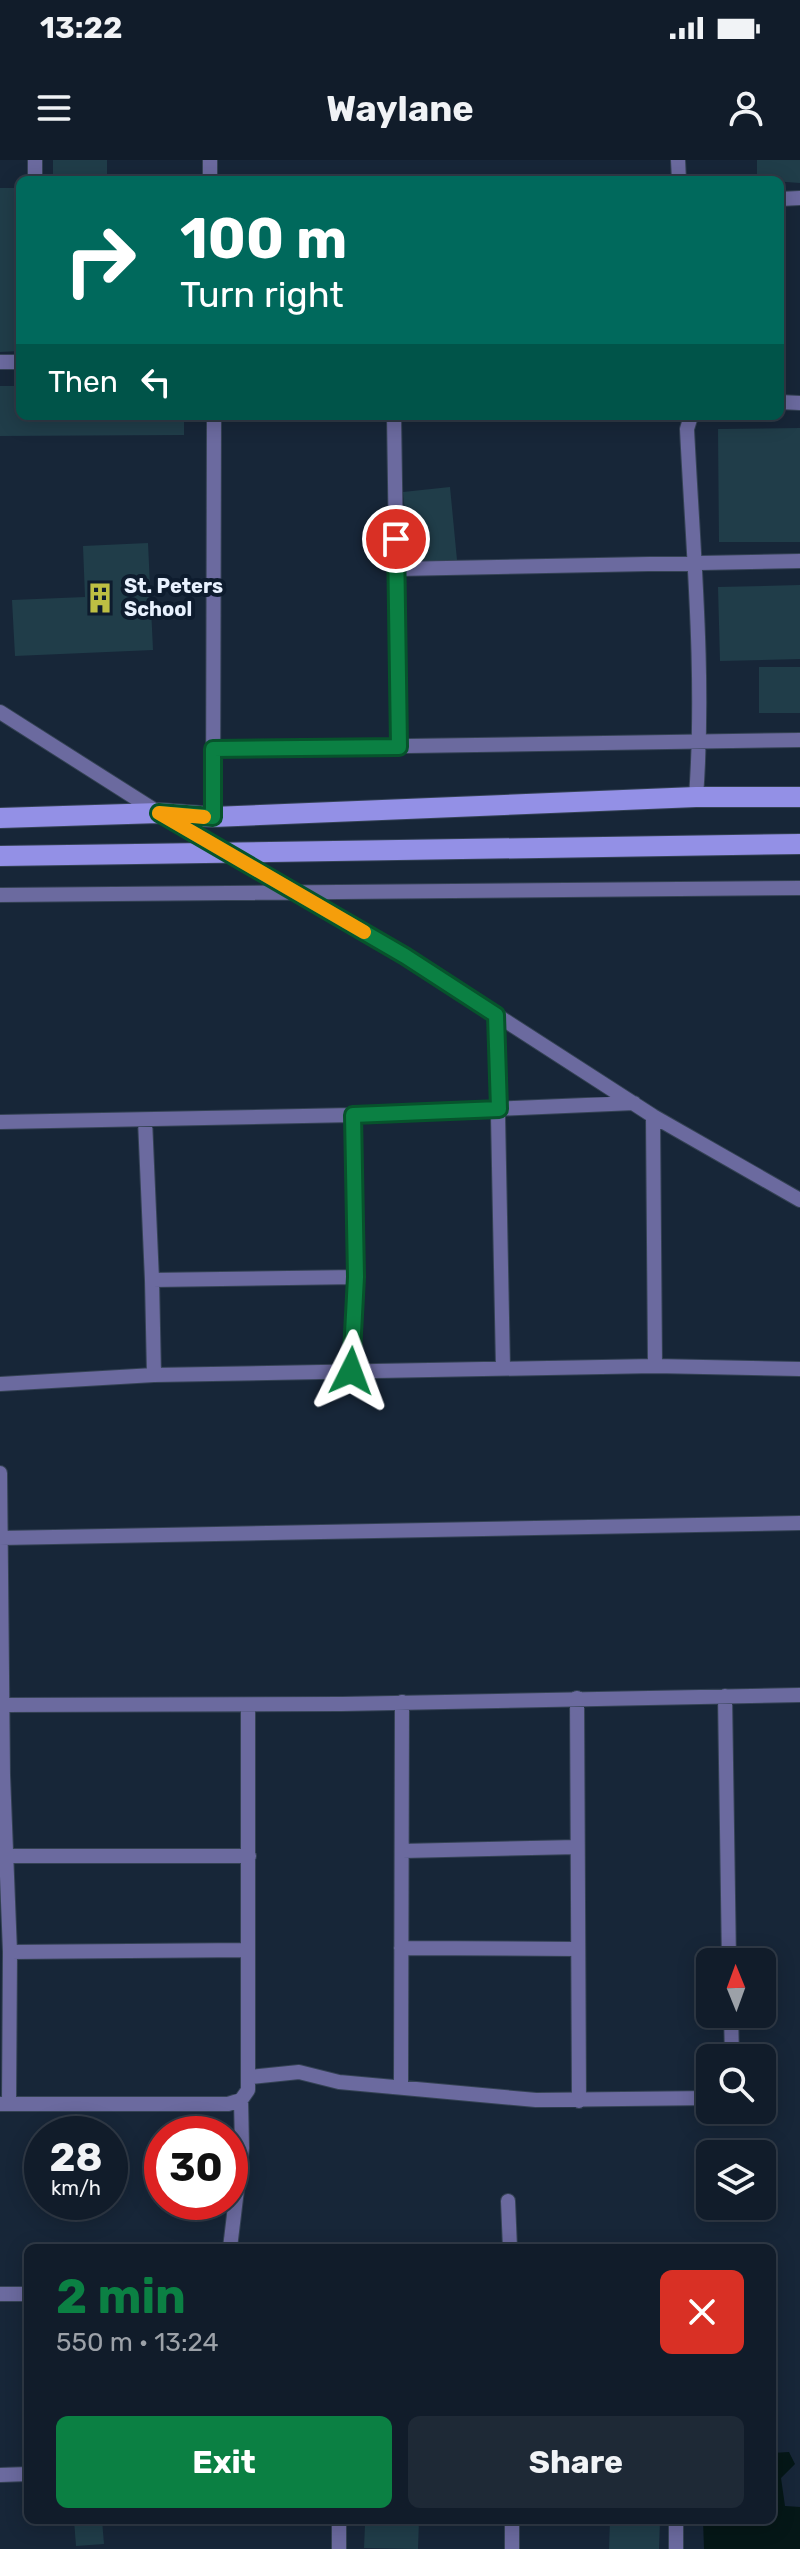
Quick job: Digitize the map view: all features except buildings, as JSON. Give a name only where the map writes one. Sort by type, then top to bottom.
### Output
[{"type":"street","points":[[213,817],[214,420]]},
{"type":"street","points":[[394,420],[399,747]]},
{"type":"street","points":[[690,420],[687,429],[699,741],[696,797]]},
{"type":"street","points":[[396,569],[800,561]]},
{"type":"street","points":[[0,712],[159,813],[405,956],[653,1116],[800,1200]]},
{"type":"street","points":[[213,749],[800,740]]},
{"type":"street","points":[[0,818],[159,813],[213,817],[696,797],[800,797]]},
{"type":"street","points":[[0,856],[800,844]]},
{"type":"street","points":[[0,895],[292,890],[800,888]]},
{"type":"street","points":[[496,1015],[503,1368]]},
{"type":"street","points":[[0,1122],[353,1115],[634,1103]]},
{"type":"street","points":[[351,1371],[356,1277],[353,1115]]},
{"type":"street","points":[[653,1116],[655,1366]]},
{"type":"street","points":[[145,1120],[154,1375]]},
{"type":"street","points":[[152,1280],[356,1277]]},
{"type":"street","points":[[0,1384],[154,1375],[503,1368],[655,1366],[800,1369]]},
{"type":"street","points":[[0,1473],[2,1705],[10,1952],[4,2104],[228,2104],[241,2100]]},
{"type":"street","points":[[1,1538],[800,1523]]},
{"type":"street","points":[[2,1705],[248,1705],[800,1695]]},
{"type":"street","points":[[725,1696],[729,1948]]},
{"type":"street","points":[[577,1698],[579,2101]]},
{"type":"street","points":[[401,2085],[402,1702]]},
{"type":"street","points":[[230,2244],[242,2148],[241,2100],[248,2090],[250,2077],[248,1705]]},
{"type":"street","points":[[402,1851],[577,1847]]},
{"type":"street","points":[[7,1856],[249,1856]]},
{"type":"street","points":[[401,1948],[577,1949]]},
{"type":"street","points":[[10,1952],[248,1950]]},
{"type":"street","points":[[250,2077],[299,2072],[339,2082],[579,2101],[696,2098]]},
{"type":"street","points":[[508,2201],[510,2244]]},
{"type":"street","points":[[0,2294],[24,2294]]},
{"type":"street","points":[[0,2475],[24,2474]]},
{"type":"street","points":[[339,2524],[339,2549]]},
{"type":"street","points":[[512,2524],[512,2549]]},
{"type":"street","points":[[676,2524],[676,2549]]},
{"type":"shaded area","points":[[789,2452],[795,2464],[781,2478],[785,2506],[800,2507],[800,2549],[704,2549],[703,2524],[776,2524],[776,2453]]},
{"type":"slow traffic","points":[[204,817],[159,813],[364,932]]},
{"type":"place","name":"St. Peters School","points":[[100,598]]},
{"type":"route","points":[[351,1371],[356,1277],[353,1115],[499,1109],[496,1015],[405,956],[159,813],[213,817],[213,749],[399,747],[396,539]]}]
